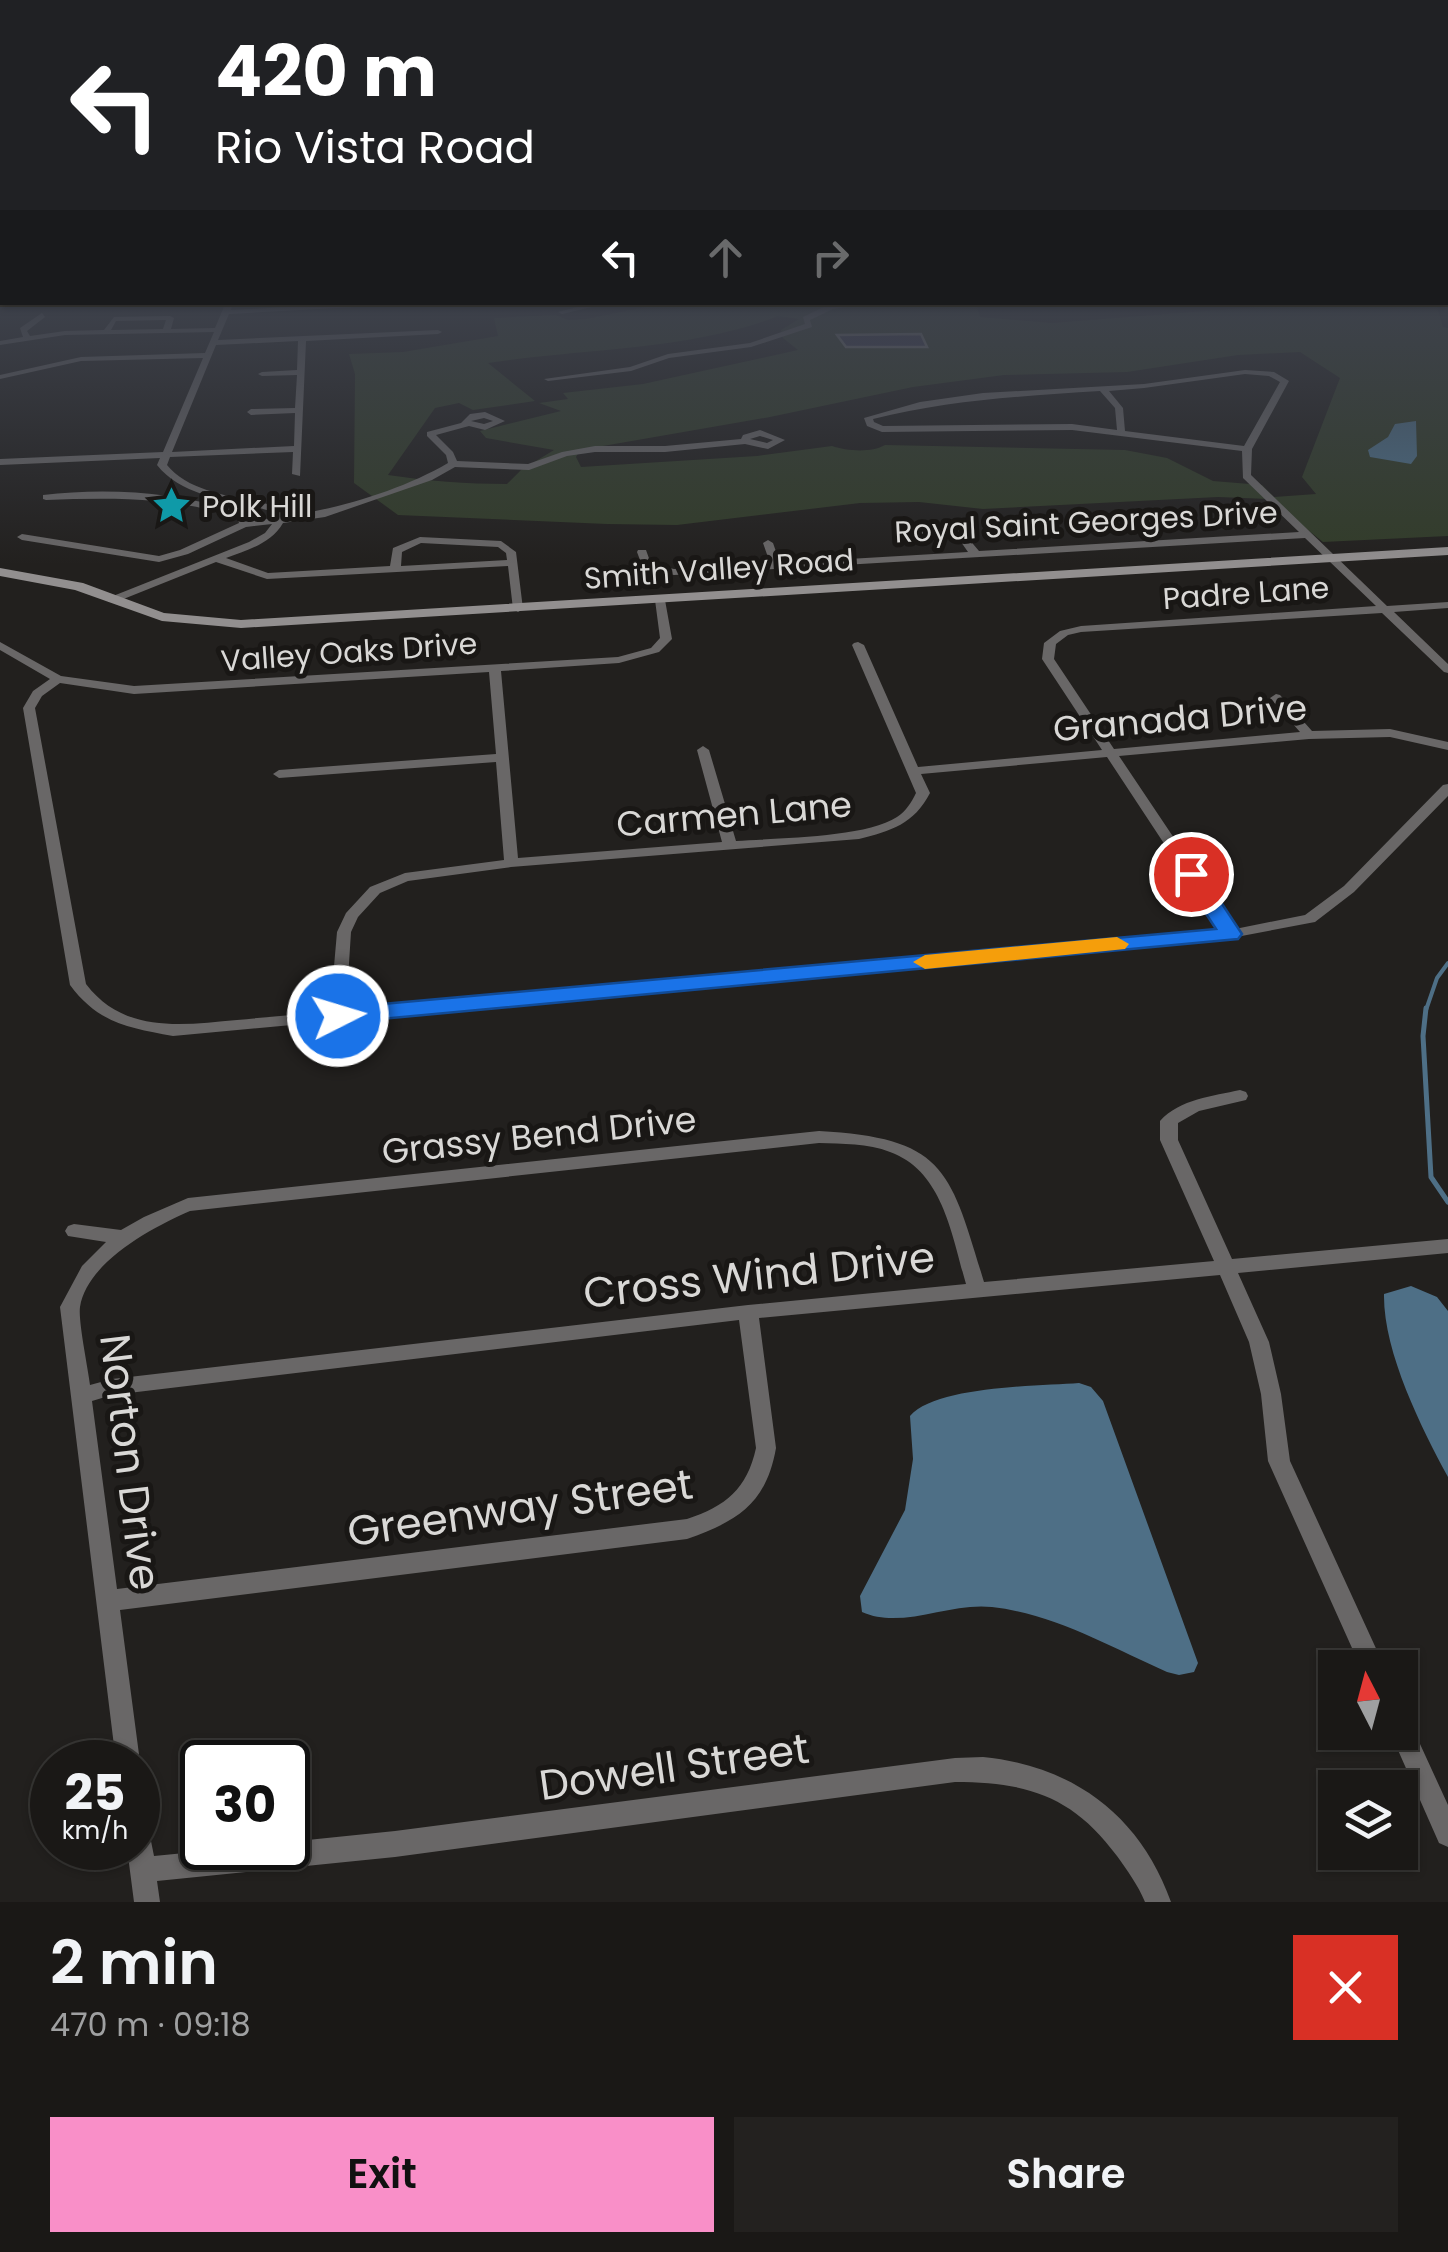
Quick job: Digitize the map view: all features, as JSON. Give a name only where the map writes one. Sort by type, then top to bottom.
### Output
[{"type":"main road","name":"Smith Valley Road","points":[[0,572],[60,581],[179,620],[241,624],[1448,551]]},
{"type":"street","points":[[112,600],[272,534],[280,522],[279,510],[172,478],[162,465],[194,388]]},
{"type":"street","points":[[297,474],[300,388]]},
{"type":"street","points":[[1113,388],[983,396],[868,418],[870,424],[906,431],[1121,430],[1248,449]]},
{"type":"street","points":[[1281,388],[1248,449],[1246,476],[1448,670]]},
{"type":"street","points":[[1103,389],[1119,408],[1121,430]]},
{"type":"street","points":[[251,412],[298,410]]},
{"type":"street","points":[[452,464],[450,454],[430,434],[466,424]]},
{"type":"street","points":[[22,537],[159,559],[221,537],[244,524],[322,516],[429,478],[452,464],[530,468],[565,454],[595,449],[666,449],[744,441]]},
{"type":"street","points":[[0,462],[298,449]]},
{"type":"street","points":[[46,498],[108,494],[174,502],[232,512],[243,517],[244,524]]},
{"type":"street","points":[[1216,524],[1229,539]]},
{"type":"street","points":[[899,526],[964,540],[974,553]]},
{"type":"street","points":[[1093,531],[1104,546]]},
{"type":"street","name":"Royal Saint Georges Drive","points":[[642,552],[647,566],[664,572],[1304,535]]},
{"type":"street","points":[[395,570],[397,550],[420,540],[500,544],[511,552],[518,609]]},
{"type":"street","points":[[768,543],[776,565]]},
{"type":"street","points":[[218,559],[267,576],[512,563]]},
{"type":"street","name":"Valley Oaks Drive","points":[[0,645],[58,679],[91,687],[154,690],[619,660],[654,650],[666,639],[660,600]]},
{"type":"street","name":"Padre Lane","points":[[1112,754],[1048,660],[1050,643],[1064,633],[1448,605]]},
{"type":"street","points":[[858,646],[916,771]]},
{"type":"street","points":[[495,668],[511,863]]},
{"type":"street","points":[[58,679],[37,694],[30,708],[78,984],[96,1009],[150,1027],[196,1031],[1230,934],[1310,920],[1349,889],[1448,788]]},
{"type":"street","points":[[1276,698],[1309,736]]},
{"type":"street","name":"Granada Drive","points":[[916,771],[1309,736],[1390,733],[1448,746]]},
{"type":"street","points":[[704,750],[730,845]]},
{"type":"street","points":[[1112,754],[1230,934]]},
{"type":"street","points":[[279,774],[500,758]]},
{"type":"street","name":"Carmen Lane","points":[[338,1016],[344,932],[359,904],[376,890],[428,872],[860,835],[897,825],[914,812],[923,793],[916,771]]},
{"type":"street","points":[[1240,1096],[1197,1106],[1169,1121],[1175,1158],[1259,1342],[1271,1394],[1279,1461],[1364,1650]]},
{"type":"street","name":"Grassy Bend Drive","points":[[121,1237],[188,1204],[819,1138],[876,1140],[904,1149],[934,1168],[947,1195],[977,1291]]},
{"type":"street","points":[[74,1231],[121,1237]]},
{"type":"street","name":"Norton Drive","points":[[121,1237],[80,1280],[70,1307],[125,1740]]},
{"type":"street","name":"Cross Wind Drive","points":[[81,1396],[112,1387],[748,1312],[1448,1246]]},
{"type":"street","name":"Greenway Street","points":[[107,1601],[687,1529],[719,1519],[744,1501],[758,1483],[766,1448],[748,1312]]},
{"type":"street","points":[[1410,1750],[1448,1834]]},
{"type":"street","name":"Dowell Street","points":[[160,1868],[395,1844],[955,1770],[997,1768],[1055,1783],[1096,1812],[1121,1839],[1154,1889],[1158,1902]]},
{"type":"street","points":[[143,1870],[147,1902]]},
{"type":"green space","points":[[355,388],[519,388],[535,401],[473,410],[459,403],[435,408],[388,475],[507,484],[521,470],[554,450],[486,438],[480,431],[561,411],[539,403],[568,399],[563,393],[610,388],[909,388],[580,450],[576,457],[581,467],[757,456],[832,446],[859,450],[885,445],[1125,450],[1167,458],[1213,481],[1262,485],[1274,497],[1316,494],[1302,477],[1336,388],[1448,388],[1448,536],[1323,542],[1269,499],[1218,497],[983,509],[919,502],[860,503],[677,525],[398,515],[354,483]]},
{"type":"water","points":[[1416,421],[1417,456],[1411,464],[1370,457],[1368,450],[1388,437],[1395,424]]},
{"type":"water","points":[[1411,1286],[1437,1297],[1448,1311],[1448,1477],[1397,1364],[1385,1316],[1384,1294]]},
{"type":"water","points":[[1079,1383],[1091,1387],[1103,1401],[1198,1663],[1194,1672],[1167,1672],[1082,1633],[1015,1611],[976,1607],[893,1618],[862,1612],[860,1596],[905,1510],[913,1459],[910,1416],[923,1406],[964,1393]]},
{"type":"waterway","points":[[1426,1010],[1437,978],[1448,963]]},
{"type":"waterway","points":[[1426,1008],[1423,1036],[1431,1177],[1448,1202]]},
{"type":"slow traffic","points":[[925,962],[1117,944]]},
{"type":"place","name":"Polk Hill","points":[[172,506]]},
{"type":"route","points":[[338,1016],[1230,934],[1191,874]]}]
